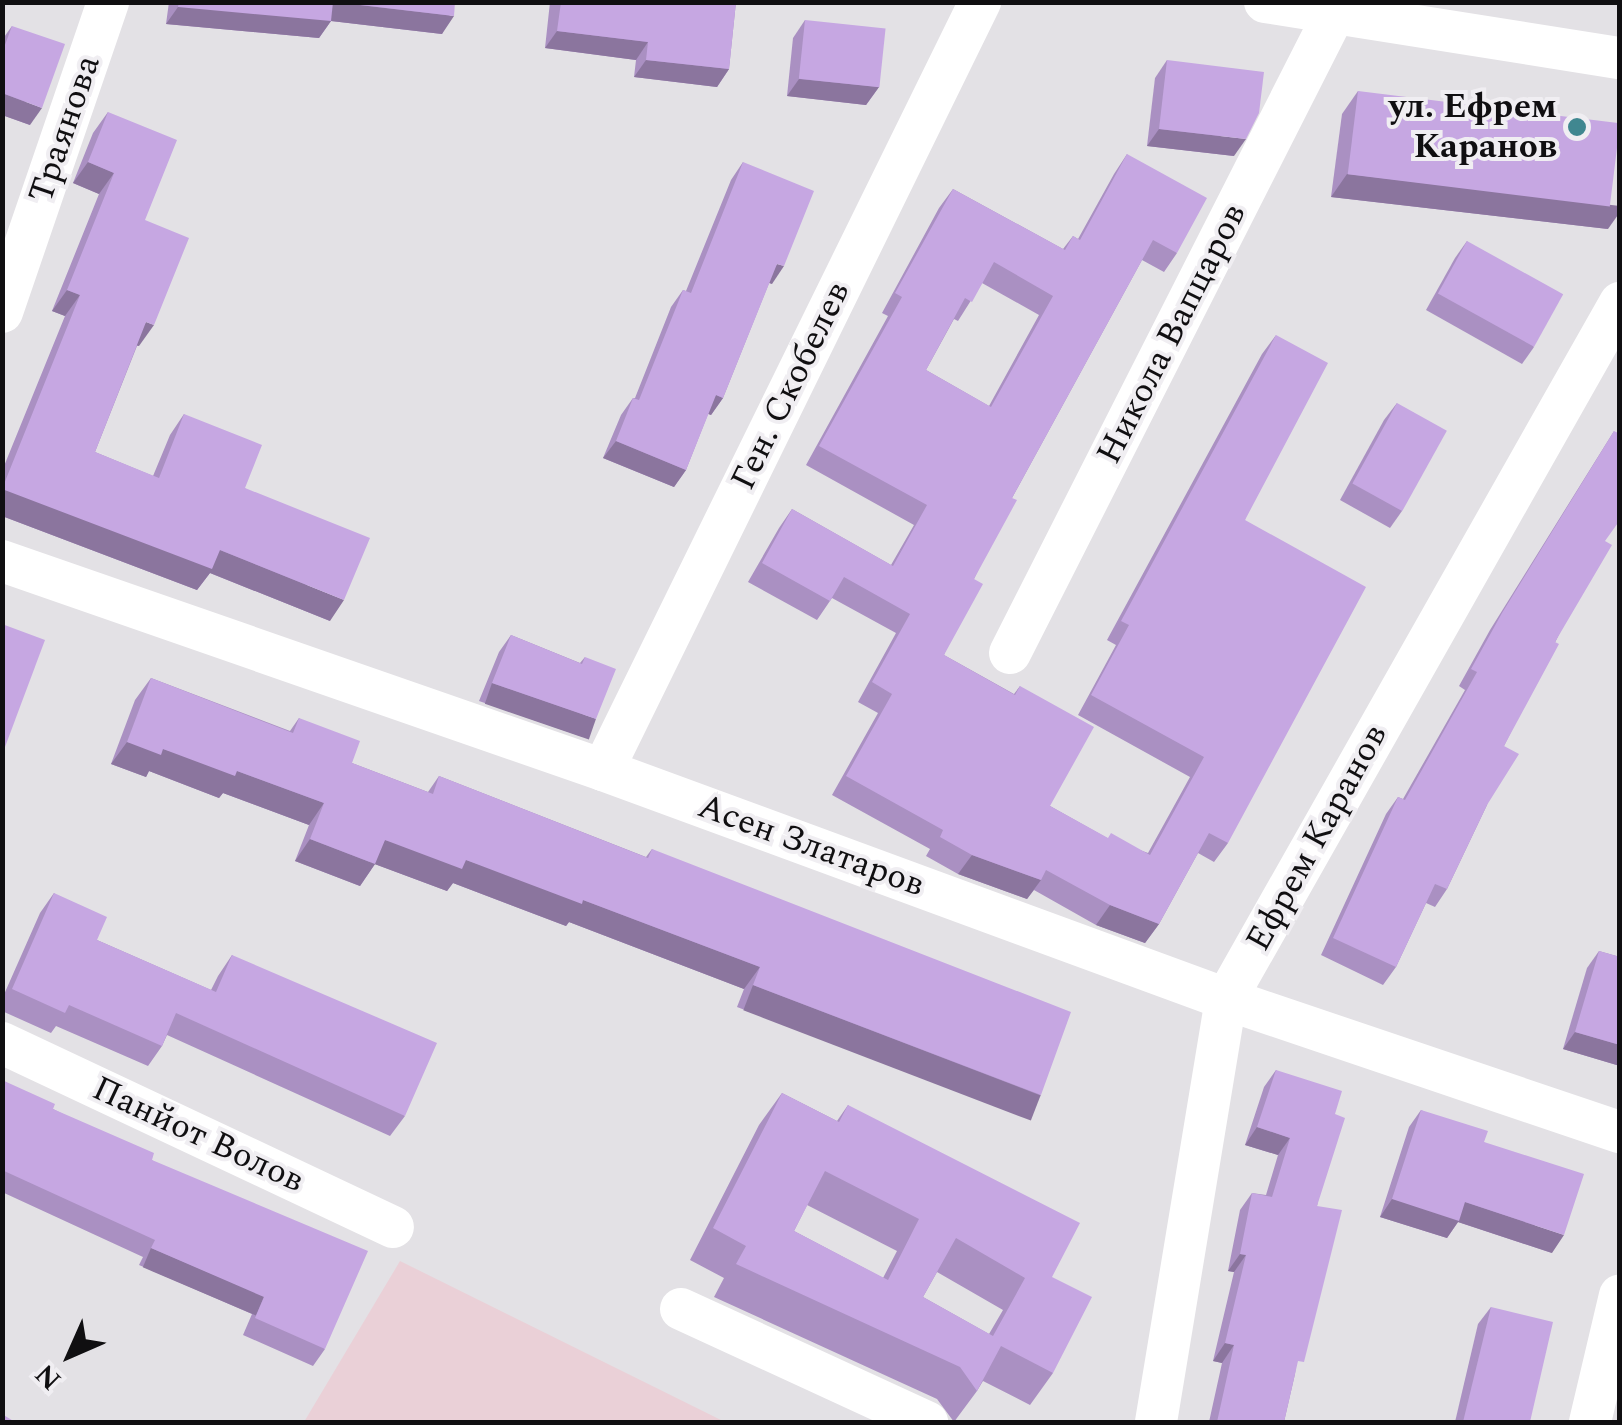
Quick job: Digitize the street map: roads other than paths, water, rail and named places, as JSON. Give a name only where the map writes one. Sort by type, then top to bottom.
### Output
[{"type":"street","name":"Траянова","points":[[2,312],[108,2]]},
{"type":"street","name":"Ген. Скобелев","points":[[603,770],[980,2]]},
{"type":"street","points":[[1265,2],[1620,58]]},
{"type":"street","name":"Никола Вапцаров","points":[[1010,653],[1334,14]]},
{"type":"street","name":"Ефрем Каранов","points":[[1156,1422],[1226,999],[1620,303]]},
{"type":"street","name":"Асен Златаров","points":[[2,561],[603,770],[1226,999],[1620,1132]]},
{"type":"street","name":"Панйот Волов","points":[[2,1042],[393,1227]]},
{"type":"street","points":[[1590,1422],[1620,1295]]},
{"type":"street","points":[[681,1309],[926,1422]]},
{"type":"place","name":"ул. Ефрем Каранов","points":[[1577,127]]}]
